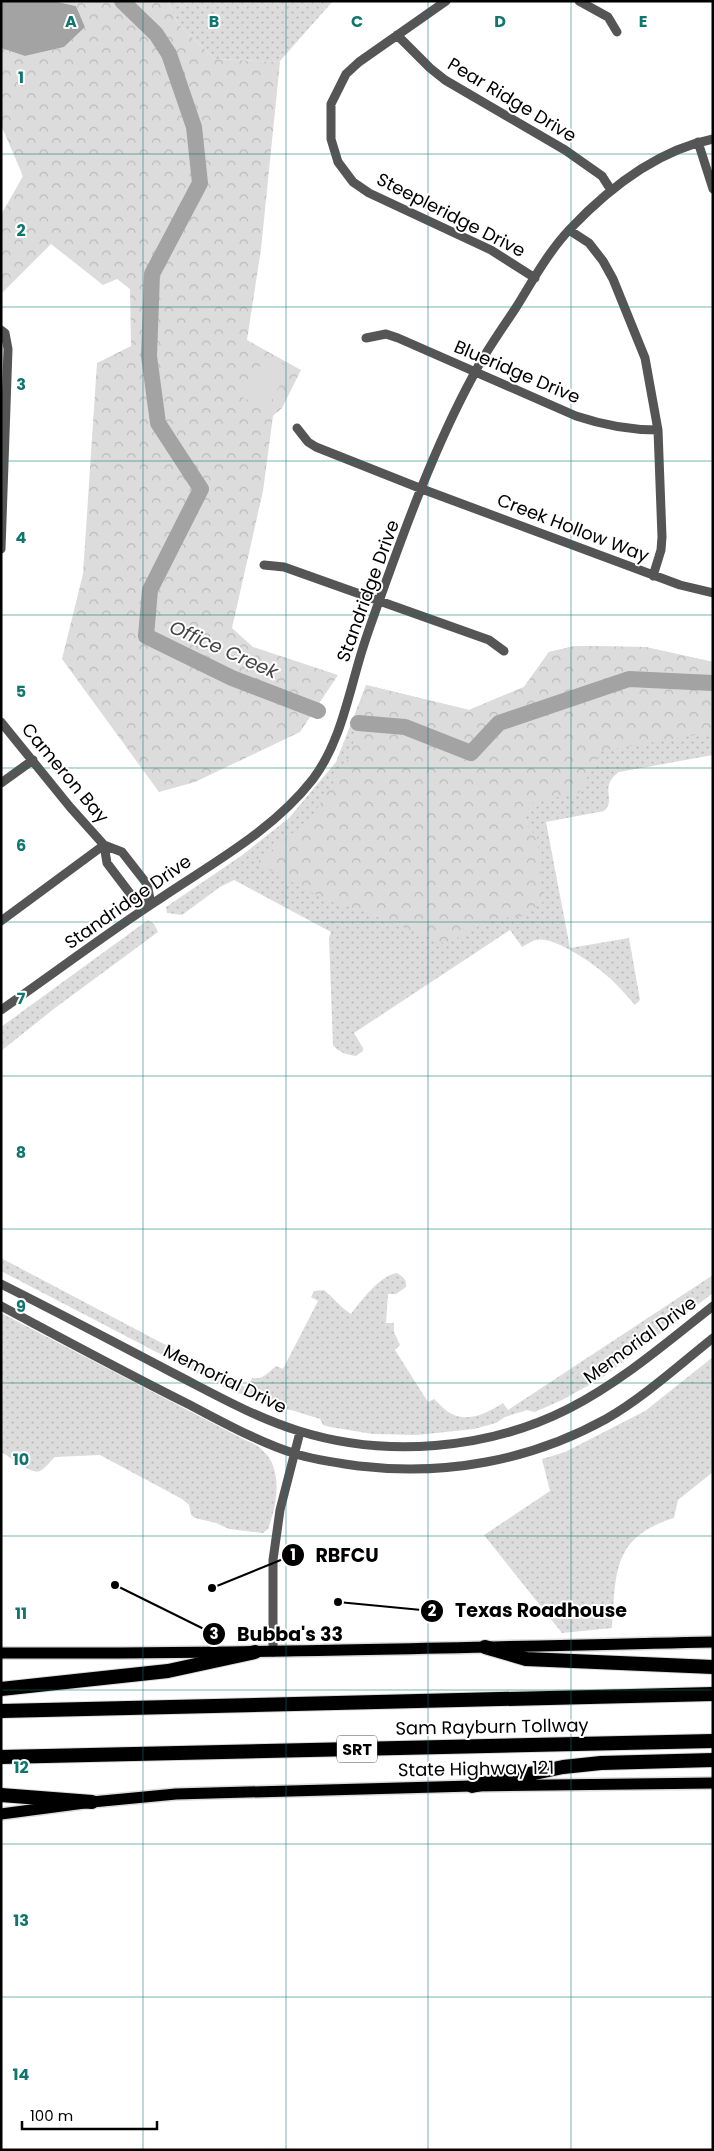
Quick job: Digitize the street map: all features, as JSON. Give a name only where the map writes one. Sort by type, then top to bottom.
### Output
[{"type":"highway","points":[[485,1647],[526,1659],[713,1667]]},
{"type":"highway","points":[[1,1689],[168,1671],[255,1652]]},
{"type":"highway","name":"Sam Rayburn Tollway","points":[[1,1711],[713,1694]]},
{"type":"highway","name":"Sam Rayburn Tollway","points":[[1,1757],[713,1741]]},
{"type":"highway","points":[[472,1786],[563,1767],[601,1763],[713,1760]]},
{"type":"highway","points":[[1,1795],[92,1802]]},
{"type":"main road","points":[[1,1653],[273,1652],[713,1642]]},
{"type":"main road","name":"State Highway 121","points":[[1,1814],[92,1802],[176,1794],[472,1786],[713,1783]]},
{"type":"street","name":"Steepleridge Drive","points":[[446,1],[397,34],[346,74],[332,104],[331,139],[338,162],[353,182],[369,194],[491,250],[535,278]]},
{"type":"street","points":[[579,1],[608,17],[618,32]]},
{"type":"street","name":"Pear Ridge Drive","points":[[397,34],[430,68],[446,80],[565,150],[602,176],[612,190]]},
{"type":"street","name":"Standridge Drive","points":[[1,1010],[151,904],[248,840],[290,804],[313,779],[322,766],[343,721],[361,653],[379,601],[447,429],[475,372],[535,278],[569,230],[612,190],[652,164],[698,142],[713,139]]},
{"type":"street","points":[[698,142],[713,189]]},
{"type":"street","points":[[569,230],[589,244],[603,261],[613,280],[644,358],[658,430],[662,550],[654,576]]},
{"type":"street","points":[[1,549],[8,349],[3,331]]},
{"type":"street","name":"Blueridge Drive","points":[[366,338],[386,334],[398,338],[596,423],[638,430],[658,430]]},
{"type":"street","name":"Creek Hollow Way","points":[[297,428],[308,442],[316,447],[654,576],[699,591],[713,593]]},
{"type":"street","points":[[264,565],[284,567],[489,640],[504,651]]},
{"type":"street","name":"Cameron Bay","points":[[1,722],[70,807],[104,845],[122,852],[147,884],[151,904]]},
{"type":"street","points":[[1,783],[33,760]]},
{"type":"street","points":[[1,921],[104,845]]},
{"type":"street","name":"Cameron Bay","points":[[104,845],[107,863],[132,896],[151,904]]},
{"type":"street","name":"Memorial Drive","points":[[1,1284],[253,1414],[300,1432],[378,1447],[412,1447],[476,1440],[506,1432],[566,1410],[604,1389],[713,1306]]},
{"type":"street","points":[[1,1306],[250,1436],[294,1454],[340,1464],[389,1470],[441,1469],[484,1464],[522,1455],[562,1440],[606,1418],[639,1397],[713,1338]]},
{"type":"street","points":[[273,1652],[273,1560],[280,1510],[300,1432]]},
{"type":"green space","points":[[53,1],[168,1],[178,24],[215,59],[280,62],[261,249],[247,340],[301,370],[282,408],[273,416],[263,491],[232,628],[253,647],[338,675],[300,732],[195,782],[159,792],[62,659],[83,574],[97,363],[131,346],[130,289],[117,279],[103,285],[51,244],[1,294],[1,215],[23,176],[1,125],[1,48],[25,56],[64,47],[85,27],[76,6]]},
{"type":"green space","points":[[168,1],[333,1],[279,62],[215,59],[178,24]]},
{"type":"green space","points":[[266,355],[290,368],[266,410],[242,397]]},
{"type":"green space","points":[[575,646],[645,647],[713,662],[713,755],[619,772],[613,778],[608,788],[609,802],[608,807],[604,811],[546,822],[570,948],[629,938],[640,1000],[635,1005],[605,974],[572,951],[543,940],[534,941],[522,947],[510,930],[354,1033],[363,1051],[353,1056],[340,1051],[333,1045],[329,938],[331,932],[234,880],[220,887],[182,915],[167,913],[166,907],[241,856],[289,818],[336,762],[366,685],[469,710],[524,687],[549,652]]},
{"type":"green space","points":[[575,646],[645,647],[713,662],[713,732],[601,751],[579,793],[534,802],[520,818],[537,837],[543,902],[520,917],[494,918],[446,944],[362,911],[328,901],[256,863],[311,818],[350,756],[366,685],[469,710],[524,687],[549,652]]},
{"type":"green space","points":[[148,920],[154,924],[158,932],[55,1008],[1,1051],[1,1027]]},
{"type":"green space","points":[[1,1258],[247,1388],[252,1378],[263,1377],[276,1366],[283,1369],[318,1301],[311,1297],[314,1291],[324,1290],[351,1314],[377,1284],[390,1275],[397,1273],[405,1280],[406,1287],[396,1294],[388,1294],[386,1323],[394,1323],[394,1332],[400,1345],[395,1350],[428,1402],[434,1399],[448,1412],[464,1417],[478,1416],[503,1403],[508,1410],[713,1275],[713,1293],[602,1378],[562,1400],[535,1412],[527,1410],[505,1417],[496,1423],[474,1429],[417,1435],[373,1434],[323,1425],[320,1419],[291,1410],[274,1409],[245,1394],[235,1393],[1,1271]]},
{"type":"green space","points":[[1,1313],[258,1446],[267,1455],[276,1477],[275,1503],[268,1529],[263,1533],[229,1529],[216,1523],[195,1518],[191,1515],[189,1505],[182,1499],[100,1455],[55,1457],[42,1470],[36,1472],[1,1452]]},
{"type":"green space","points":[[713,1357],[713,1472],[678,1500],[674,1518],[654,1526],[639,1535],[628,1547],[621,1560],[617,1574],[612,1628],[562,1633],[484,1535],[550,1491],[542,1459],[565,1452],[645,1411]]},
{"type":"shaded area","points":[[1,1],[53,1],[76,6],[85,27],[64,47],[25,56],[1,48]]},
{"type":"waterway","name":"Office Creek","points":[[122,1],[156,34],[169,54],[194,127],[200,183],[152,274],[149,356],[158,423],[201,489],[150,590],[146,636],[232,678],[318,711]]},
{"type":"waterway","name":"Office Creek","points":[[358,723],[405,727],[471,753],[499,723],[629,679],[713,683]]},
{"type":"place","name":"Bubba's 33","points":[[115,1585]]},
{"type":"place","name":"RBFCU","points":[[212,1588]]},
{"type":"place","name":"Texas Roadhouse","points":[[338,1602]]}]
